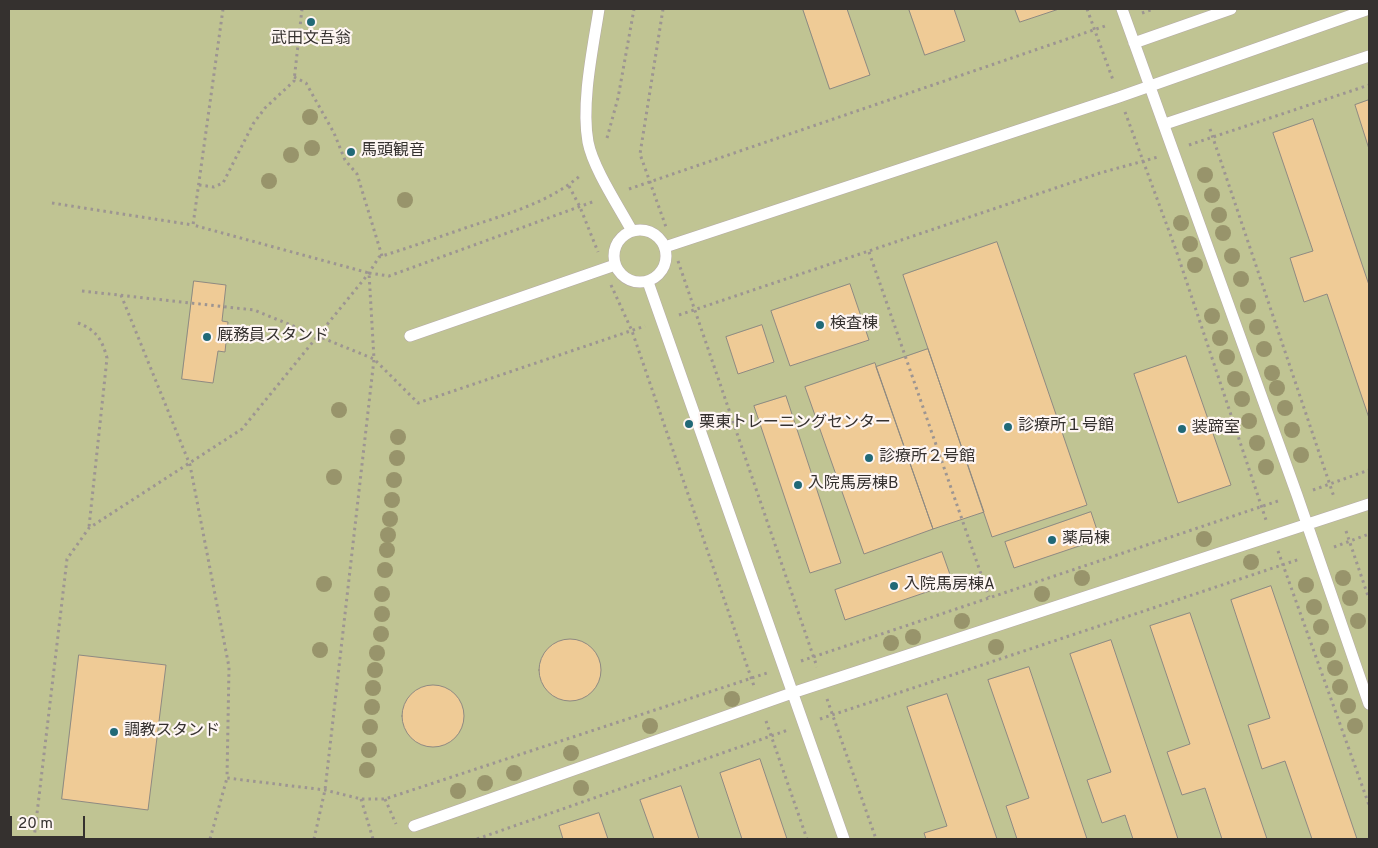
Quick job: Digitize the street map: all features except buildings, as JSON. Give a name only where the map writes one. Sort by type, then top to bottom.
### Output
[{"type":"lane","points":[[599,9],[587,88],[588,142],[595,162],[632,231]]},
{"type":"lane","points":[[1134,43],[1231,9]]},
{"type":"lane","points":[[669,246],[1119,97],[1369,9]]},
{"type":"lane","points":[[1124,14],[1175,151],[1369,704]]},
{"type":"lane","points":[[1164,124],[1203,113],[1369,56]]},
{"type":"lane","points":[[410,336],[610,267],[618,241],[632,231],[648,231],[655,234],[669,246]]},
{"type":"lane","points":[[610,267],[632,282],[648,282],[656,278],[666,264],[669,246]]},
{"type":"lane","points":[[648,282],[844,839]]},
{"type":"lane","points":[[414,826],[792,693],[1308,526],[1369,504]]},
{"type":"path","points":[[194,225],[223,9]]},
{"type":"path","points":[[199,185],[214,187],[223,183],[253,124],[265,108],[289,88],[294,77],[302,9]]},
{"type":"path","points":[[34,839],[67,559],[89,528],[190,465],[242,429],[369,273],[379,257],[511,213],[569,186],[595,162],[605,142],[618,98],[634,9]]},
{"type":"path","points":[[663,9],[640,154],[669,246],[695,310],[876,839]]},
{"type":"path","points":[[1087,9],[1142,163],[1176,250],[1272,537],[1369,805]]},
{"type":"path","points":[[52,202],[194,225],[369,273],[389,276],[649,181],[1094,29],[1124,14],[1154,9]]},
{"type":"path","points":[[294,77],[306,83],[334,133],[345,160],[357,174],[382,256]]},
{"type":"path","points":[[82,291],[254,310],[374,359],[418,403],[1100,173],[1142,163],[1213,136],[1369,85]]},
{"type":"path","points":[[1203,113],[1213,136],[1369,599]]},
{"type":"path","points":[[569,186],[610,267],[807,839]]},
{"type":"path","points":[[869,252],[989,597]]},
{"type":"path","points":[[314,839],[325,790],[374,359],[369,273]]},
{"type":"path","points":[[121,296],[190,465],[229,667],[227,778],[210,839]]},
{"type":"path","points":[[78,323],[92,329],[102,340],[107,358],[89,528]]},
{"type":"path","points":[[227,778],[325,790],[360,799],[385,800],[1369,470]]},
{"type":"path","points":[[477,839],[832,715],[1369,534]]},
{"type":"path","points":[[360,799],[373,839]]},
{"type":"path","points":[[385,800],[399,830]]},
{"type":"green space","name":"栗東トレーニングセンター","points":[[9,9],[1369,9],[1369,839],[9,839]]},
{"type":"place","name":"武田文吾翁","points":[[311,22]]},
{"type":"place","name":"馬頭観音","points":[[351,152]]},
{"type":"place","name":"検査棟","points":[[820,325]]},
{"type":"place","name":"厩務員スタンド","points":[[207,337]]},
{"type":"place","name":"栗東トレーニングセンター","points":[[689,424]]},
{"type":"place","name":"診療所１号館","points":[[1008,427]]},
{"type":"place","name":"装蹄室","points":[[1182,429]]},
{"type":"place","name":"診療所２号館","points":[[869,458]]},
{"type":"place","name":"入院馬房棟B","points":[[798,485]]},
{"type":"place","name":"薬局棟","points":[[1052,540]]},
{"type":"place","name":"入院馬房棟A","points":[[894,586]]},
{"type":"place","name":"調教スタンド","points":[[114,732]]}]
